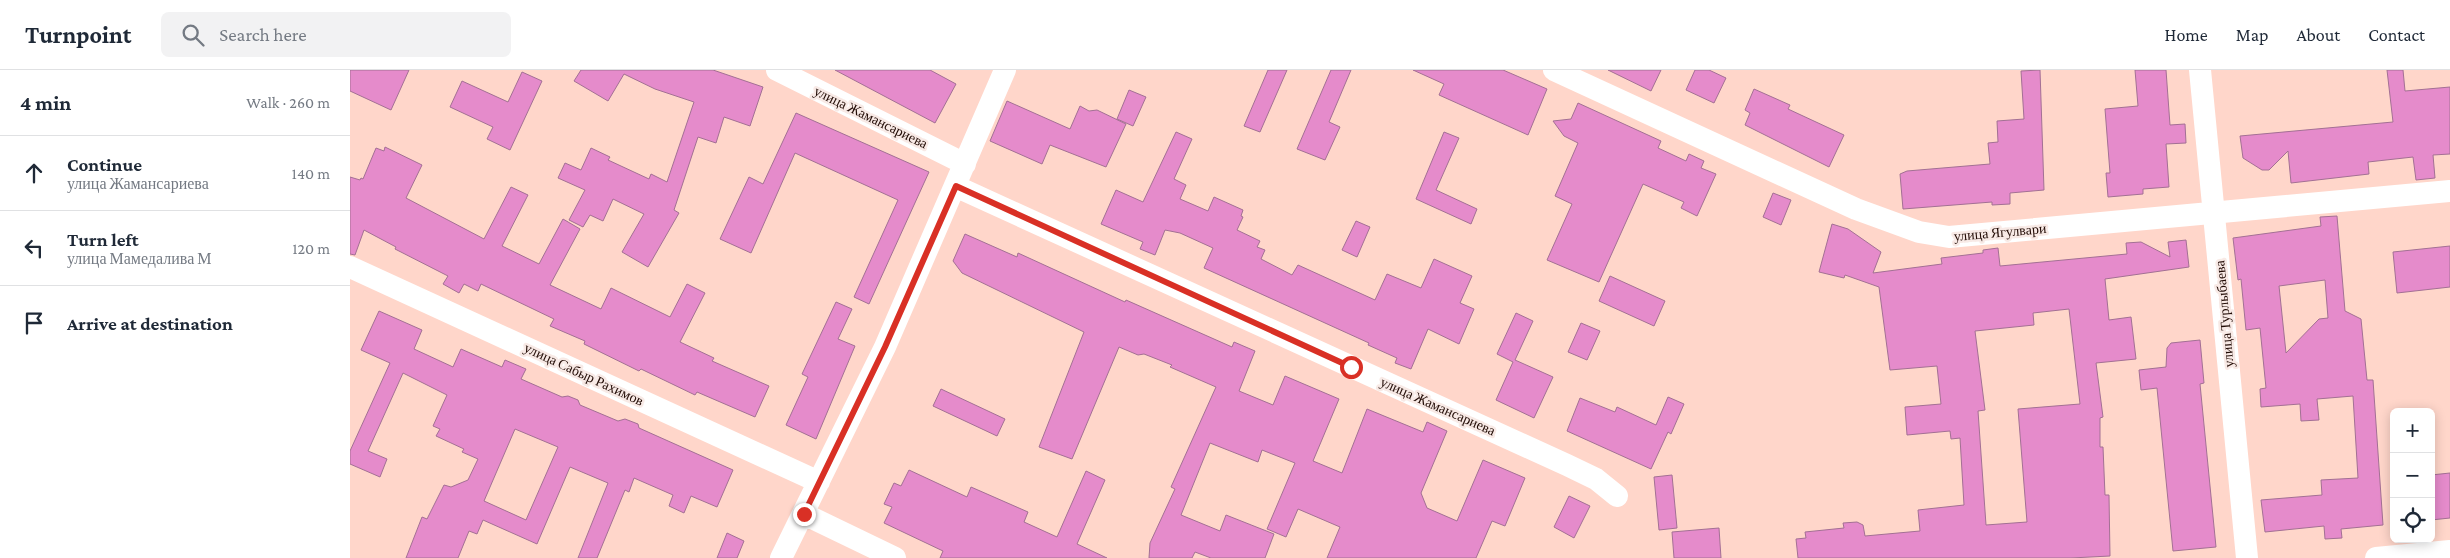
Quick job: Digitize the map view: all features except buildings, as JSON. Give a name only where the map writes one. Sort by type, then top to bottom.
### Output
[{"type":"street","name":"улица Жамансариева","points":[[777,70],[965,164]]},
{"type":"street","points":[[781,558],[885,347],[1005,70]]},
{"type":"street","name":"улица Ягулвари","points":[[1554,70],[1818,193],[1884,221],[1919,232],[1949,237],[2450,191]]},
{"type":"street","name":"улица Турлыбаева","points":[[2200,70],[2247,558]]},
{"type":"street","name":"улица Жамансариева","points":[[956,186],[1567,464],[1596,480],[1616,496]]},
{"type":"street","name":"улица Сабыр Рахимов","points":[[350,267],[819,482]]},
{"type":"street","points":[[804,514],[895,558]]},
{"type":"street","points":[[2376,558],[2450,551]]},
{"type":"route","points":[[804,514],[885,347],[956,186],[1351,367]]}]
